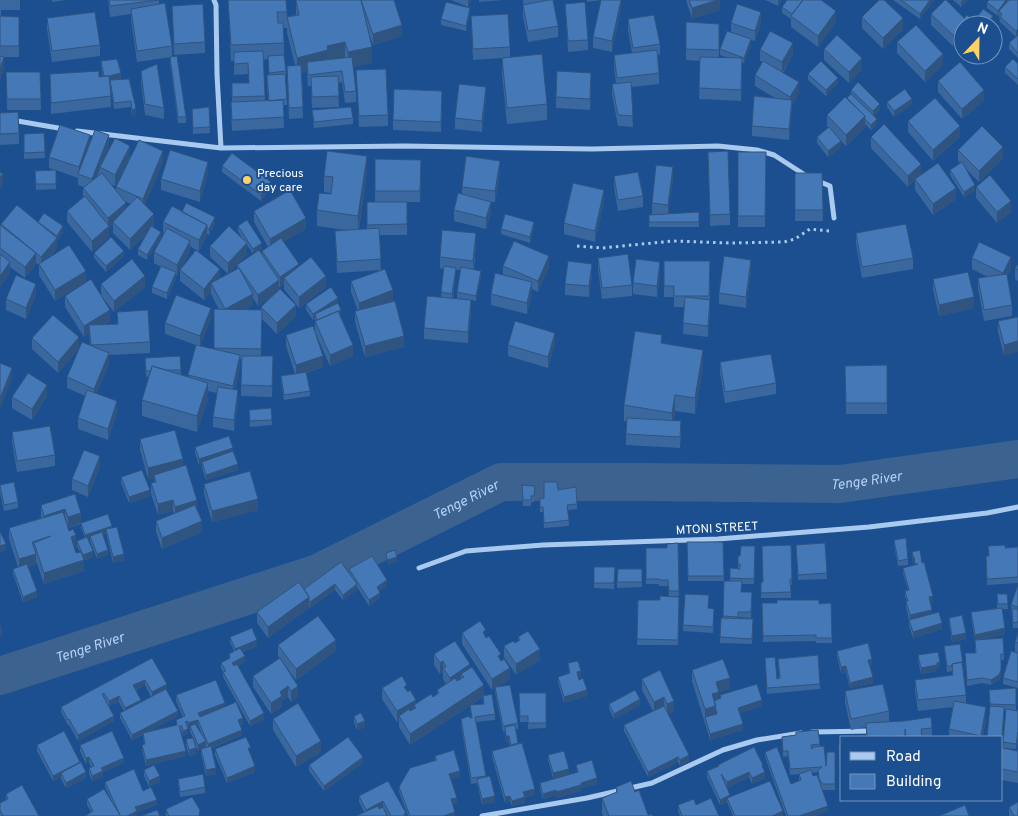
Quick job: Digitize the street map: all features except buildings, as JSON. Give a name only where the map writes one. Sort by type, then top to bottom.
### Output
[{"type":"street","points":[[214,0],[216,4],[221,148]]},
{"type":"street","points":[[0,118],[47,127],[221,148],[405,146],[592,149],[718,146],[757,150],[774,155],[799,172],[830,186],[834,218]]},
{"type":"street","name":"MTONI STREET","points":[[420,568],[466,551],[543,545],[728,538],[869,527],[987,513],[1018,507]]},
{"type":"street","points":[[482,816],[587,798],[652,783],[723,750],[757,740],[803,732],[866,733],[874,731]]},
{"type":"path","points":[[577,246],[602,248],[673,241],[784,242],[795,239],[810,229],[831,231],[834,218]]},
{"type":"waterway","name":"Tenge River","points":[[0,676],[318,573],[501,482],[840,484],[1018,459]]},
{"type":"place","name":"Precious day care","points":[[247,180]]}]
